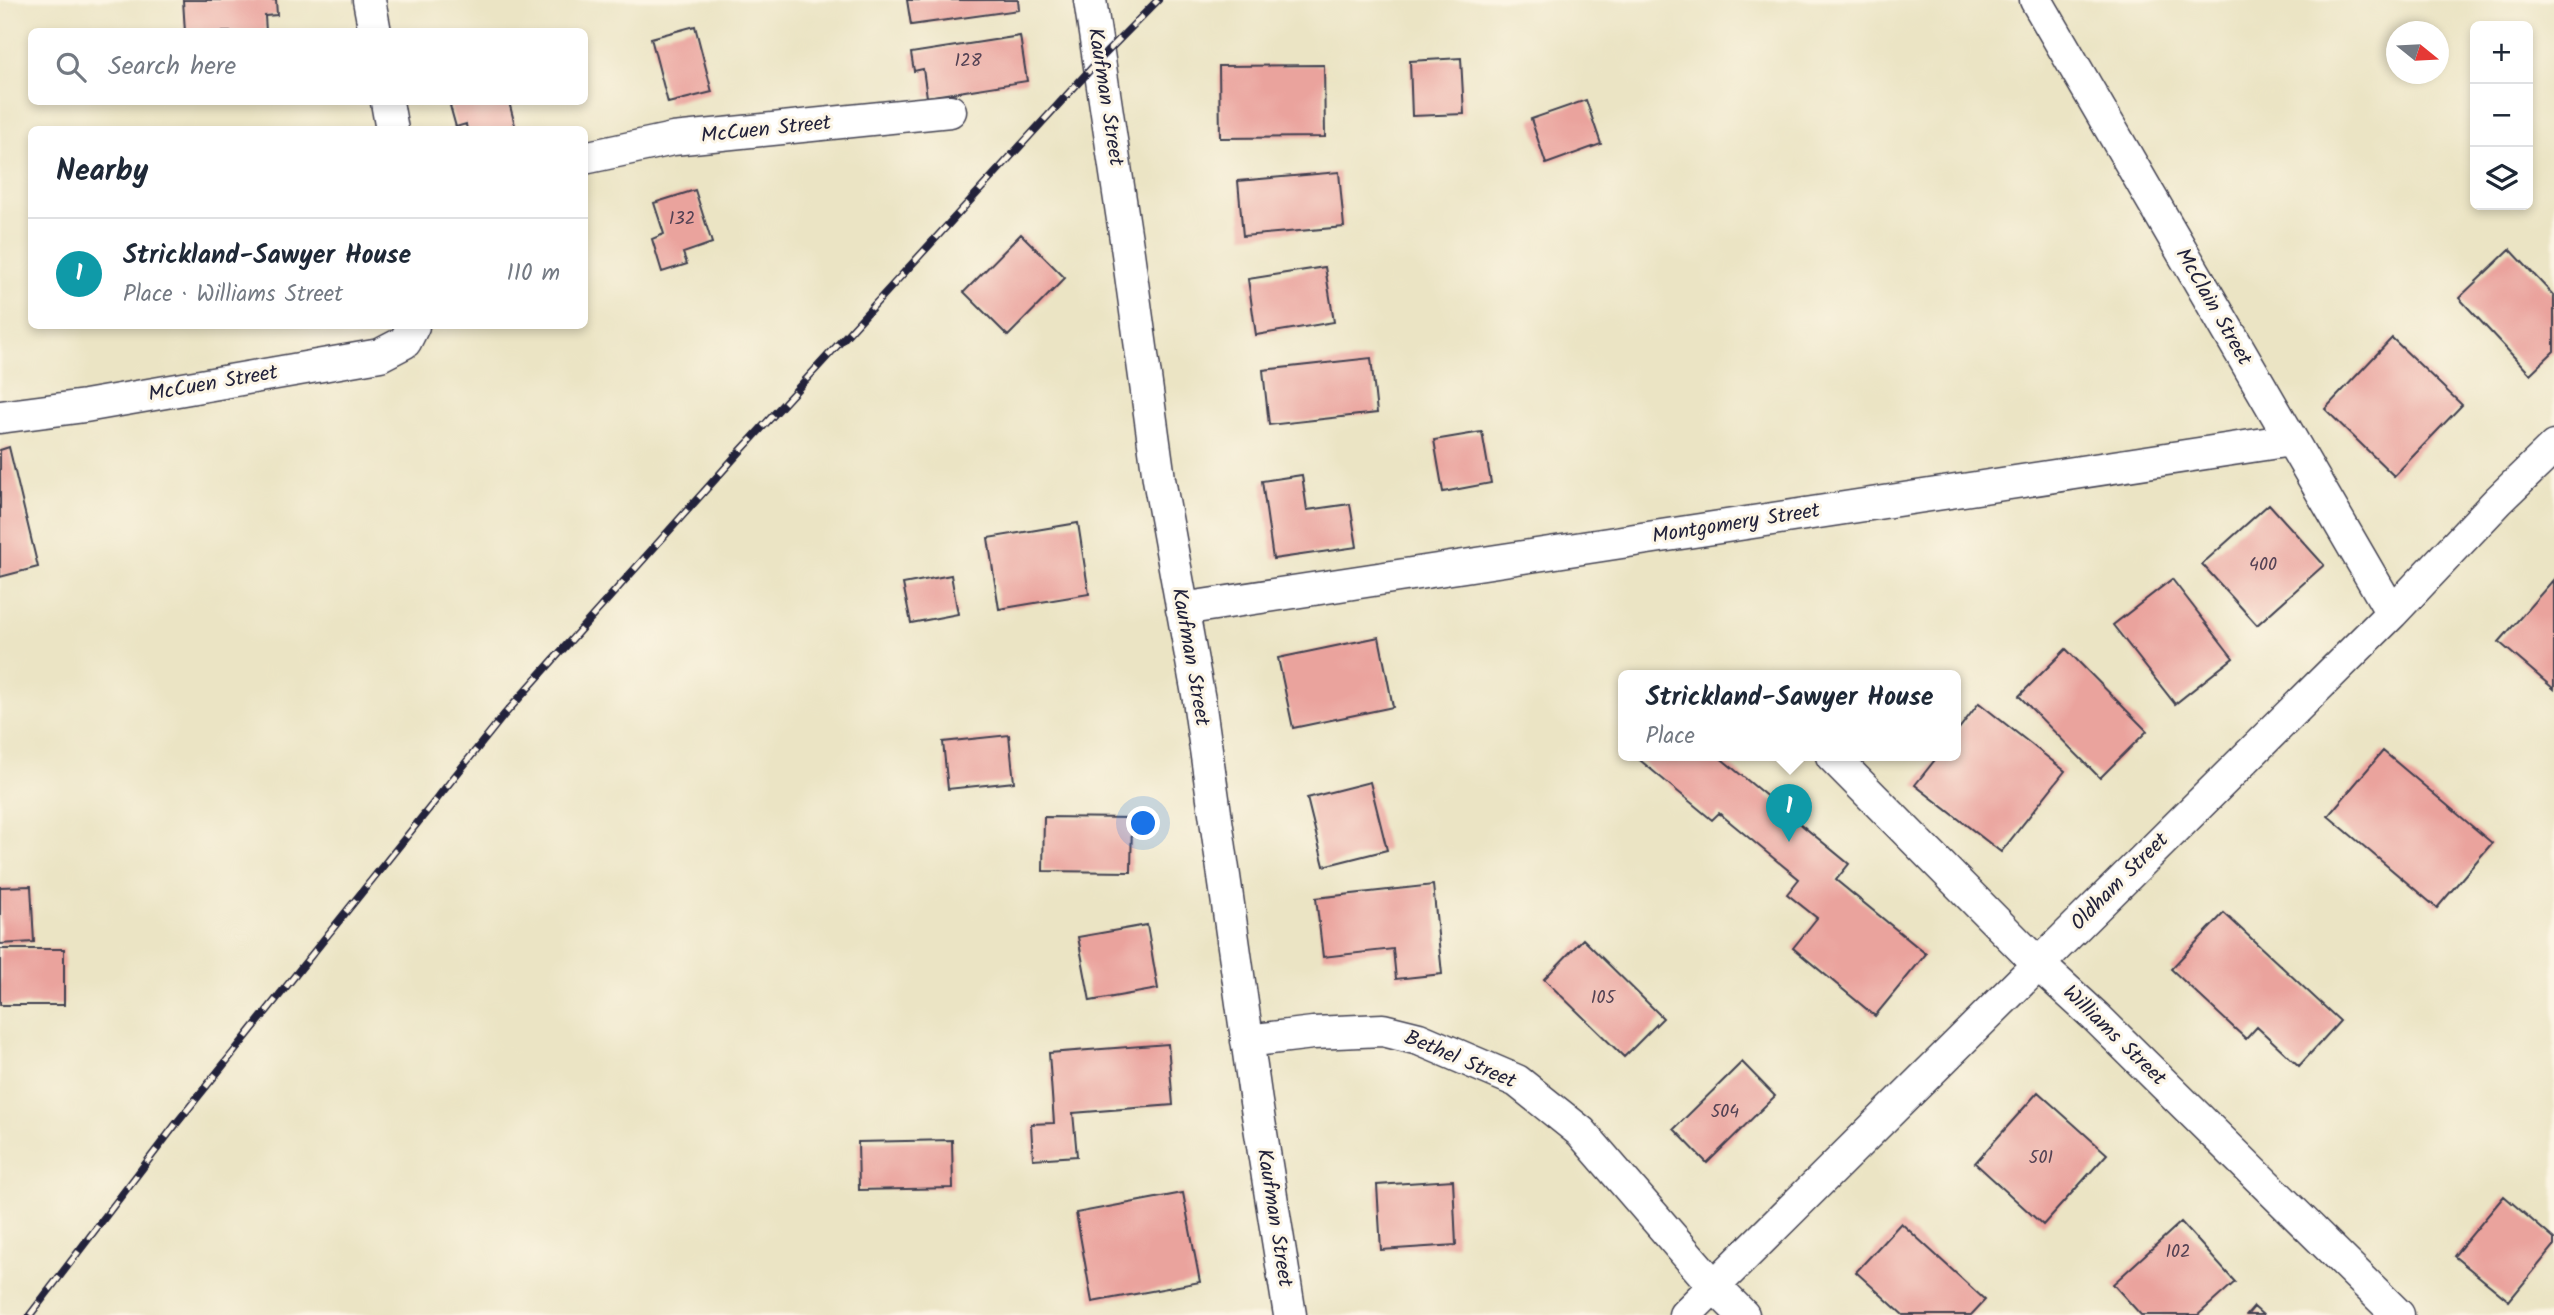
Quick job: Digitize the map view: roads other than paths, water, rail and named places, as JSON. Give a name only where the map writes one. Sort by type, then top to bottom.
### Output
[{"type":"street","points":[[369,0],[374,28]]},
{"type":"street","name":"Kaufman Street","points":[[1090,0],[1159,479],[1199,700],[1247,1041],[1290,1315]]},
{"type":"street","name":"McClain Street","points":[[2036,0],[2392,613]]},
{"type":"street","points":[[388,105],[391,126]]},
{"type":"street","name":"McCuen Street","points":[[588,157],[673,139],[950,111]]},
{"type":"street","name":"McCuen Street","points":[[0,417],[85,406],[380,355],[405,342],[412,329]]},
{"type":"street","name":"Montgomery Street","points":[[1182,609],[2291,440]]},
{"type":"street","name":"Oldham Street","points":[[1685,1315],[2392,613],[2498,501],[2554,447]]},
{"type":"street","name":"Williams Street","points":[[1837,761],[2038,964],[2096,1017],[2398,1315]]},
{"type":"street","name":"Bethel Street","points":[[1247,1041],[1313,1033],[1383,1030],[1419,1039],[1517,1081],[1581,1132],[1714,1286],[1743,1315]]},
{"type":"railway","points":[[30,1315],[176,1124],[504,715],[735,457],[1100,59],[1158,0]]},
{"type":"place","name":"Strickland-Sawyer House","points":[[1789,842]]}]
